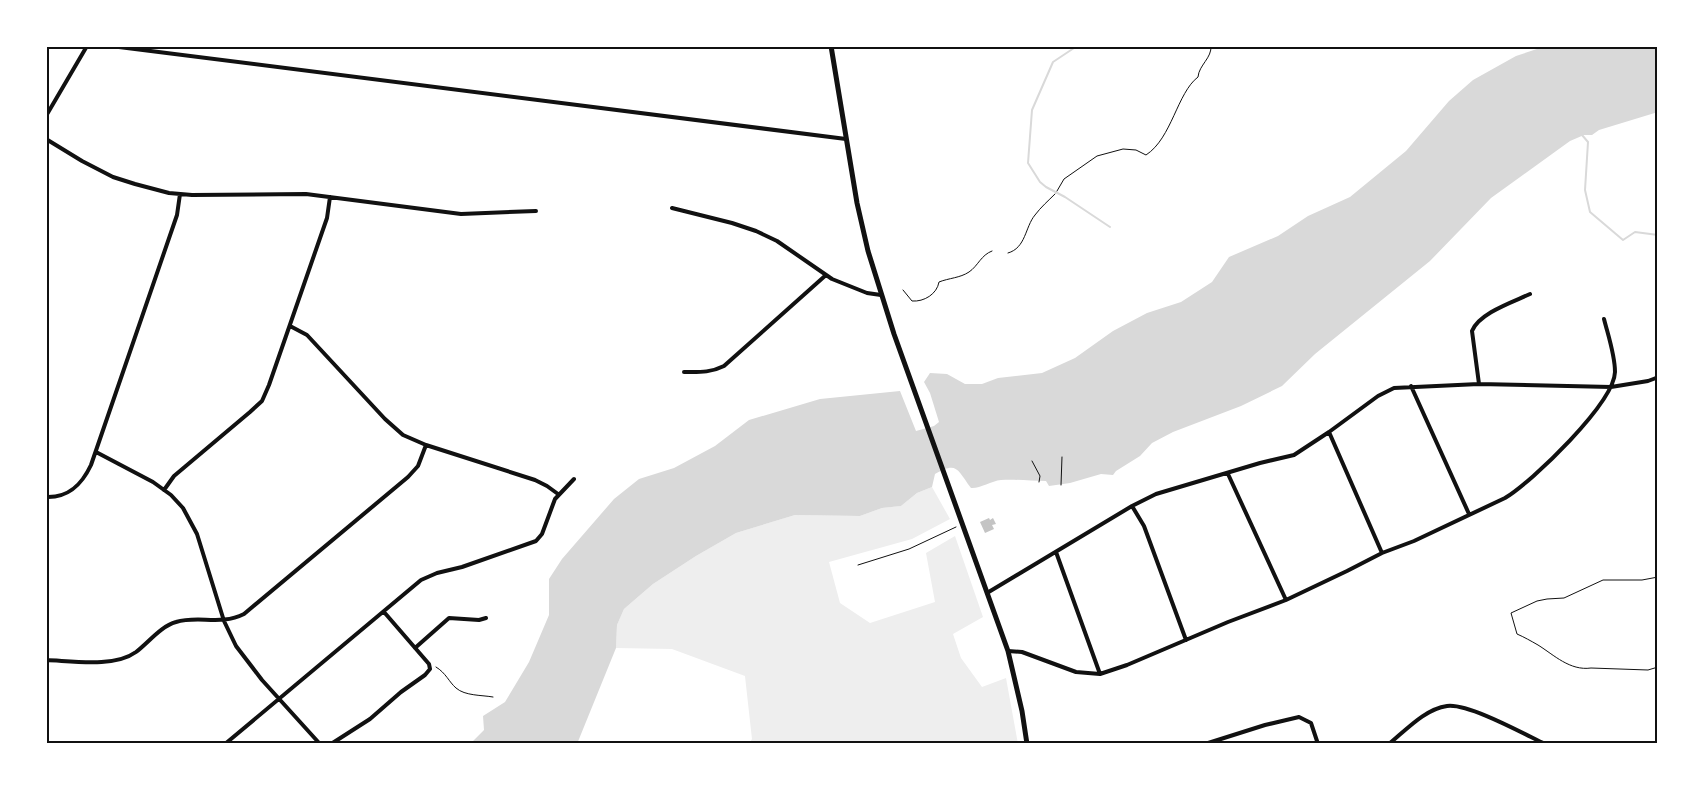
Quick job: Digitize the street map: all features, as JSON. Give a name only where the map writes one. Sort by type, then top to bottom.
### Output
[{"type":"main road","points":[[831,46],[857,203],[881,295],[944,478],[1008,651],[1022,710],[1027,744]]},
{"type":"street","points":[[46,116],[87,46]]},
{"type":"street","points":[[111,46],[846,139]]},
{"type":"street","points":[[46,139],[113,177],[147,188],[180,194],[293,194],[454,213],[536,210]]},
{"type":"street","points":[[46,497],[64,495],[77,487],[87,473],[96,452],[177,215],[180,194]]},
{"type":"street","points":[[164,490],[174,476],[257,407],[262,400],[270,385],[327,218],[330,197]]},
{"type":"street","points":[[672,208],[756,231],[782,244],[826,275],[867,293],[881,295]]},
{"type":"street","points":[[684,372],[705,373],[715,371],[724,366],[826,275]]},
{"type":"street","points":[[1480,384],[1472,331],[1474,325],[1482,318],[1530,294]]},
{"type":"street","points":[[1008,651],[1022,652],[1076,672],[1100,674],[1127,666],[1286,600],[1382,553],[1414,541],[1517,491],[1594,414],[1612,387],[1615,372],[1604,319]]},
{"type":"street","points":[[290,326],[306,335],[396,430],[426,445],[535,480],[558,494]]},
{"type":"street","points":[[987,593],[1132,506],[1156,494],[1260,463],[1294,455],[1330,432],[1386,391],[1394,388],[1480,384],[1612,387],[1648,381],[1656,378],[1658,375]]},
{"type":"street","points":[[1411,386],[1469,514]]},
{"type":"street","points":[[1330,432],[1382,553]]},
{"type":"street","points":[[46,660],[99,661],[120,659],[138,651],[171,623],[184,620],[234,619],[244,614],[408,477],[418,466],[426,445]]},
{"type":"street","points":[[96,452],[130,469],[164,490],[183,508],[193,525],[224,620],[236,646],[255,672],[320,744]]},
{"type":"street","points":[[1228,474],[1286,600]]},
{"type":"street","points":[[225,744],[278,698],[304,680],[428,576],[462,567],[532,543],[542,534],[552,504],[558,494],[574,479]]},
{"type":"street","points":[[1132,506],[1144,526],[1186,640]]},
{"type":"street","points":[[1056,552],[1100,674]]},
{"type":"street","points":[[331,744],[377,714],[430,669],[429,664],[384,612]]},
{"type":"street","points":[[415,648],[449,618],[480,620],[486,618]]},
{"type":"street","points":[[1389,744],[1427,713],[1447,706],[1466,707],[1544,744]]},
{"type":"street","points":[[1205,744],[1265,725],[1299,717],[1311,723],[1318,744]]},
{"type":"path","points":[[1057,191],[1064,179],[1097,156],[1123,149],[1136,150],[1146,155],[1149,153],[1159,142],[1184,97],[1198,77],[1198,72],[1209,56],[1211,46]]},
{"type":"path","points":[[1008,253],[1014,251],[1026,238],[1027,226],[1035,214],[1055,194]]},
{"type":"path","points":[[903,290],[912,301],[919,301],[934,294],[939,282],[960,277],[970,272],[985,254],[992,251]]},
{"type":"path","points":[[1061,486],[1062,458]]},
{"type":"path","points":[[1032,461],[1040,476],[1039,482]]},
{"type":"path","points":[[858,565],[909,549],[962,524]]},
{"type":"path","points":[[1658,577],[1642,580],[1603,580],[1564,598],[1537,601],[1510,613],[1517,634],[1556,658],[1582,669],[1648,670],[1658,667]]},
{"type":"path","points":[[429,664],[444,672],[460,692],[493,696]]},
{"type":"shaded area","points":[[1546,46],[1658,46],[1658,112],[1570,141],[1491,198],[1430,261],[1315,354],[1282,386],[1241,406],[1173,432],[1152,443],[1140,456],[1116,471],[1113,475],[1101,474],[1070,483],[1049,486],[1046,481],[1001,480],[971,488],[956,469],[948,468],[935,474],[932,487],[917,493],[901,506],[882,508],[860,516],[795,515],[736,533],[653,584],[624,609],[617,625],[616,648],[577,744],[470,744],[484,730],[483,716],[505,702],[529,662],[549,615],[549,579],[562,559],[614,499],[639,479],[674,468],[715,446],[749,420],[820,399],[900,391],[916,431],[934,426],[939,422],[930,393],[924,382],[930,373],[947,374],[965,384],[982,384],[998,378],[1042,373],[1075,358],[1113,331],[1147,313],[1181,302],[1212,282],[1229,257],[1278,236],[1308,216],[1350,197],[1406,151],[1449,101],[1473,80],[1516,56]]},
{"type":"shaded area","points":[[932,487],[950,519],[912,539],[829,562],[840,603],[870,623],[935,602],[926,553],[955,536],[983,617],[953,634],[961,658],[982,687],[1006,678],[1018,744],[749,744],[752,739],[745,676],[672,649],[616,648],[617,625],[624,609],[653,584],[736,533],[795,515],[860,516],[882,508],[901,506],[917,493]]},
{"type":"building","points":[[989,518],[990,520],[993,518],[996,524],[992,525],[994,529],[985,533],[980,522]]},
{"type":"waterway","points":[[1077,46],[1053,62],[1032,110],[1028,163],[1040,182],[1046,187],[1065,197],[1110,227]]},
{"type":"waterway","points":[[1582,135],[1588,142],[1585,190],[1590,212],[1623,240],[1635,232],[1658,235]]}]
